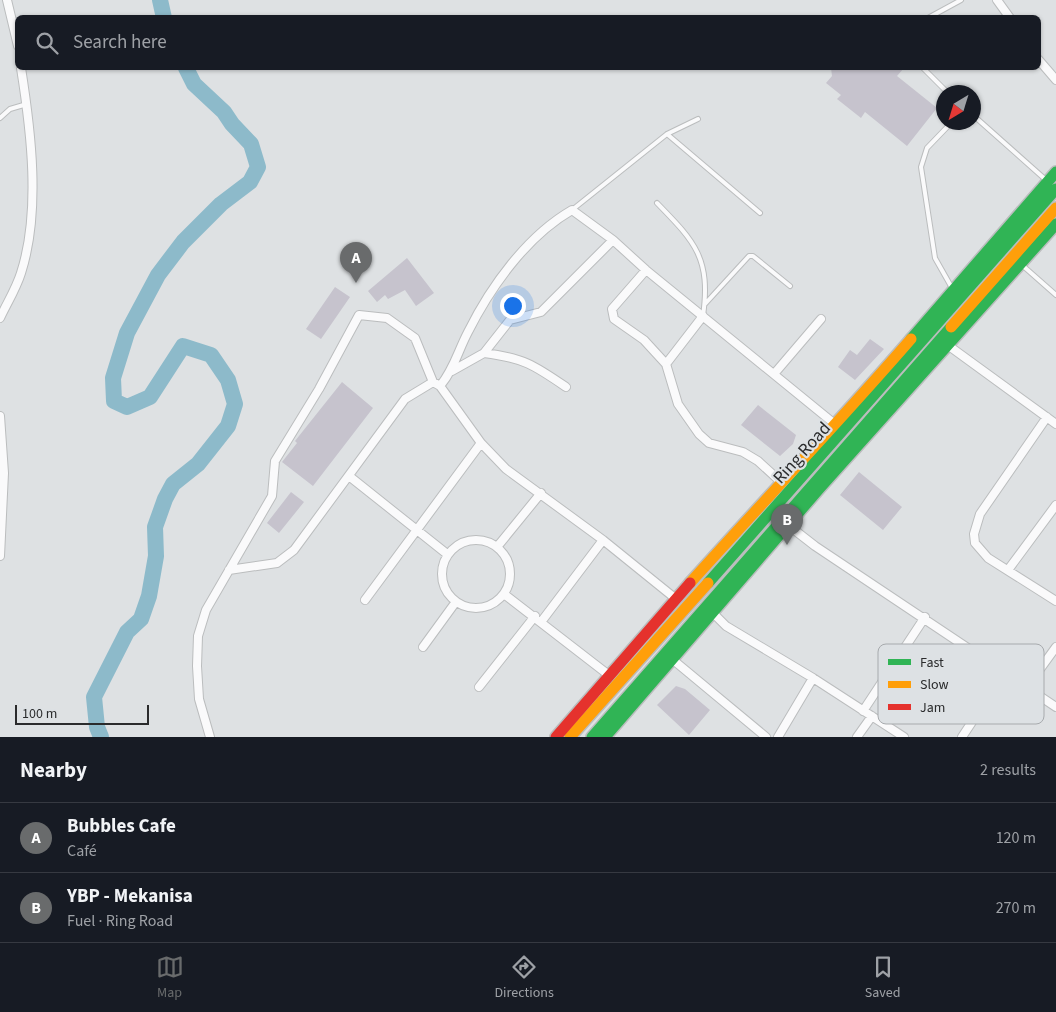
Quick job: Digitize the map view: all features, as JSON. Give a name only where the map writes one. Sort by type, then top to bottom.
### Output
[{"type":"main road","points":[[556,737],[676,599],[836,424],[953,290],[1052,186],[1056,172]]},
{"type":"main road","name":"Ring Road","points":[[570,737],[826,452],[1052,186]]},
{"type":"main road","name":"Ring Road","points":[[592,737],[1056,208]]},
{"type":"main road","points":[[605,737],[788,525],[1056,224]]},
{"type":"street","points":[[7,0],[15,33]]},
{"type":"street","points":[[997,0],[1008,15]]},
{"type":"street","points":[[1041,62],[1056,80]]},
{"type":"street","points":[[0,318],[2,306],[21,274],[31,225],[32,184],[27,104],[21,70]]},
{"type":"street","points":[[452,372],[477,314],[510,267],[542,233],[572,210],[614,240],[646,270],[836,424]]},
{"type":"street","points":[[229,570],[278,563],[294,550],[405,400],[436,384],[484,353],[510,320],[541,312],[614,240]]},
{"type":"street","points":[[646,270],[612,309],[611,315],[644,340],[666,364],[678,404],[699,434],[709,443],[743,452],[758,461],[781,482]]},
{"type":"street","points":[[210,737],[199,699],[198,636],[206,610],[272,496],[274,461],[319,388],[359,315],[387,318],[415,338],[436,384],[481,443],[506,469],[604,540],[676,599]]},
{"type":"street","points":[[666,364],[703,316]]},
{"type":"street","points":[[774,374],[821,318]]},
{"type":"street","points":[[948,346],[1056,424]]},
{"type":"street","points":[[484,353],[516,358],[534,365],[566,388]]},
{"type":"street","points":[[0,416],[4,473],[0,556]]},
{"type":"street","points":[[1047,417],[980,514],[976,524],[976,543],[980,552],[1056,601]]},
{"type":"street","points":[[365,600],[481,443]]},
{"type":"street","points":[[348,476],[447,554]]},
{"type":"street","points":[[497,547],[540,493]]},
{"type":"street","points":[[1008,570],[1056,505]]},
{"type":"street","points":[[788,525],[815,546],[964,644]]},
{"type":"street","points":[[471,540],[488,542],[497,547],[509,565],[510,576],[504,594],[495,603],[486,607],[475,608],[455,603],[443,585],[441,574],[447,554],[455,546],[471,540]]},
{"type":"street","points":[[541,622],[604,540]]},
{"type":"street","points":[[504,594],[610,676]]},
{"type":"street","points":[[423,647],[455,603]]},
{"type":"street","points":[[712,613],[726,626],[813,678],[878,720]]},
{"type":"street","points":[[479,687],[534,616]]},
{"type":"street","points":[[907,644],[925,617]]},
{"type":"street","points":[[1044,664],[1056,647]]},
{"type":"street","points":[[672,659],[766,737]]},
{"type":"street","points":[[778,737],[813,678]]},
{"type":"street","points":[[863,711],[878,688]]},
{"type":"street","points":[[1044,699],[1056,707]]},
{"type":"street","points":[[857,737],[872,716]]},
{"type":"street","points":[[884,724],[904,737]]},
{"type":"street","points":[[962,737],[971,724]]},
{"type":"lane","points":[[934,15],[961,0]]},
{"type":"lane","points":[[925,70],[940,85]]},
{"type":"lane","points":[[0,118],[10,110],[27,104]]},
{"type":"lane","points":[[572,210],[667,134],[698,119]]},
{"type":"lane","points":[[981,122],[1052,186]]},
{"type":"lane","points":[[944,130],[927,148],[921,167],[935,258],[953,290]]},
{"type":"lane","points":[[667,134],[760,213]]},
{"type":"lane","points":[[657,203],[685,232],[703,262],[705,304],[703,316]]},
{"type":"lane","points":[[705,304],[749,256],[752,256],[790,286]]},
{"type":"lane","points":[[1020,263],[1056,295]]},
{"type":"building","points":[[831,70],[902,70],[897,76],[936,107],[936,109],[907,146],[865,112],[861,118],[837,99],[841,95],[826,83],[832,76]]},
{"type":"building","points":[[407,258],[434,293],[416,306],[405,290],[388,299],[385,295],[377,302],[368,291]]},
{"type":"building","points":[[335,287],[350,297],[321,339],[306,329]]},
{"type":"building","points":[[870,339],[884,349],[855,380],[838,367],[850,350],[857,355]]},
{"type":"building","points":[[342,382],[373,408],[313,486],[282,462],[297,443],[295,441]]},
{"type":"building","points":[[758,405],[796,435],[793,444],[780,456],[741,425]]},
{"type":"building","points":[[859,472],[902,507],[883,530],[840,495]]},
{"type":"building","points":[[291,492],[304,502],[279,533],[267,523]]},
{"type":"building","points":[[676,686],[685,689],[710,710],[689,735],[657,705]]},
{"type":"waterway","points":[[160,0],[163,15]]},
{"type":"waterway","points":[[101,737],[97,727],[94,697],[127,632],[141,619],[149,596],[156,556],[155,527],[165,499],[173,484],[198,464],[228,426],[235,404],[228,380],[211,355],[183,346],[150,397],[127,407],[114,401],[113,378],[127,333],[158,275],[183,242],[221,204],[250,182],[258,167],[251,144],[232,124],[224,112],[194,84],[187,70]]},
{"type":"traffic: fast","points":[[911,339],[1056,172]]},
{"type":"traffic: fast","points":[[708,583],[1056,189]]},
{"type":"traffic: fast","points":[[605,737],[819,489],[1056,224]]},
{"type":"traffic: fast","points":[[592,737],[951,327]]},
{"type":"traffic: slow","points":[[951,327],[1056,208]]},
{"type":"traffic: slow","points":[[690,583],[911,339]]},
{"type":"traffic: slow","points":[[570,737],[708,583]]},
{"type":"traffic: jam","points":[[556,737],[690,583]]},
{"type":"place","name":"Bubbles Cafe","points":[[356,283]]},
{"type":"place","name":"YBP - Mekanisa","points":[[787,545]]}]
